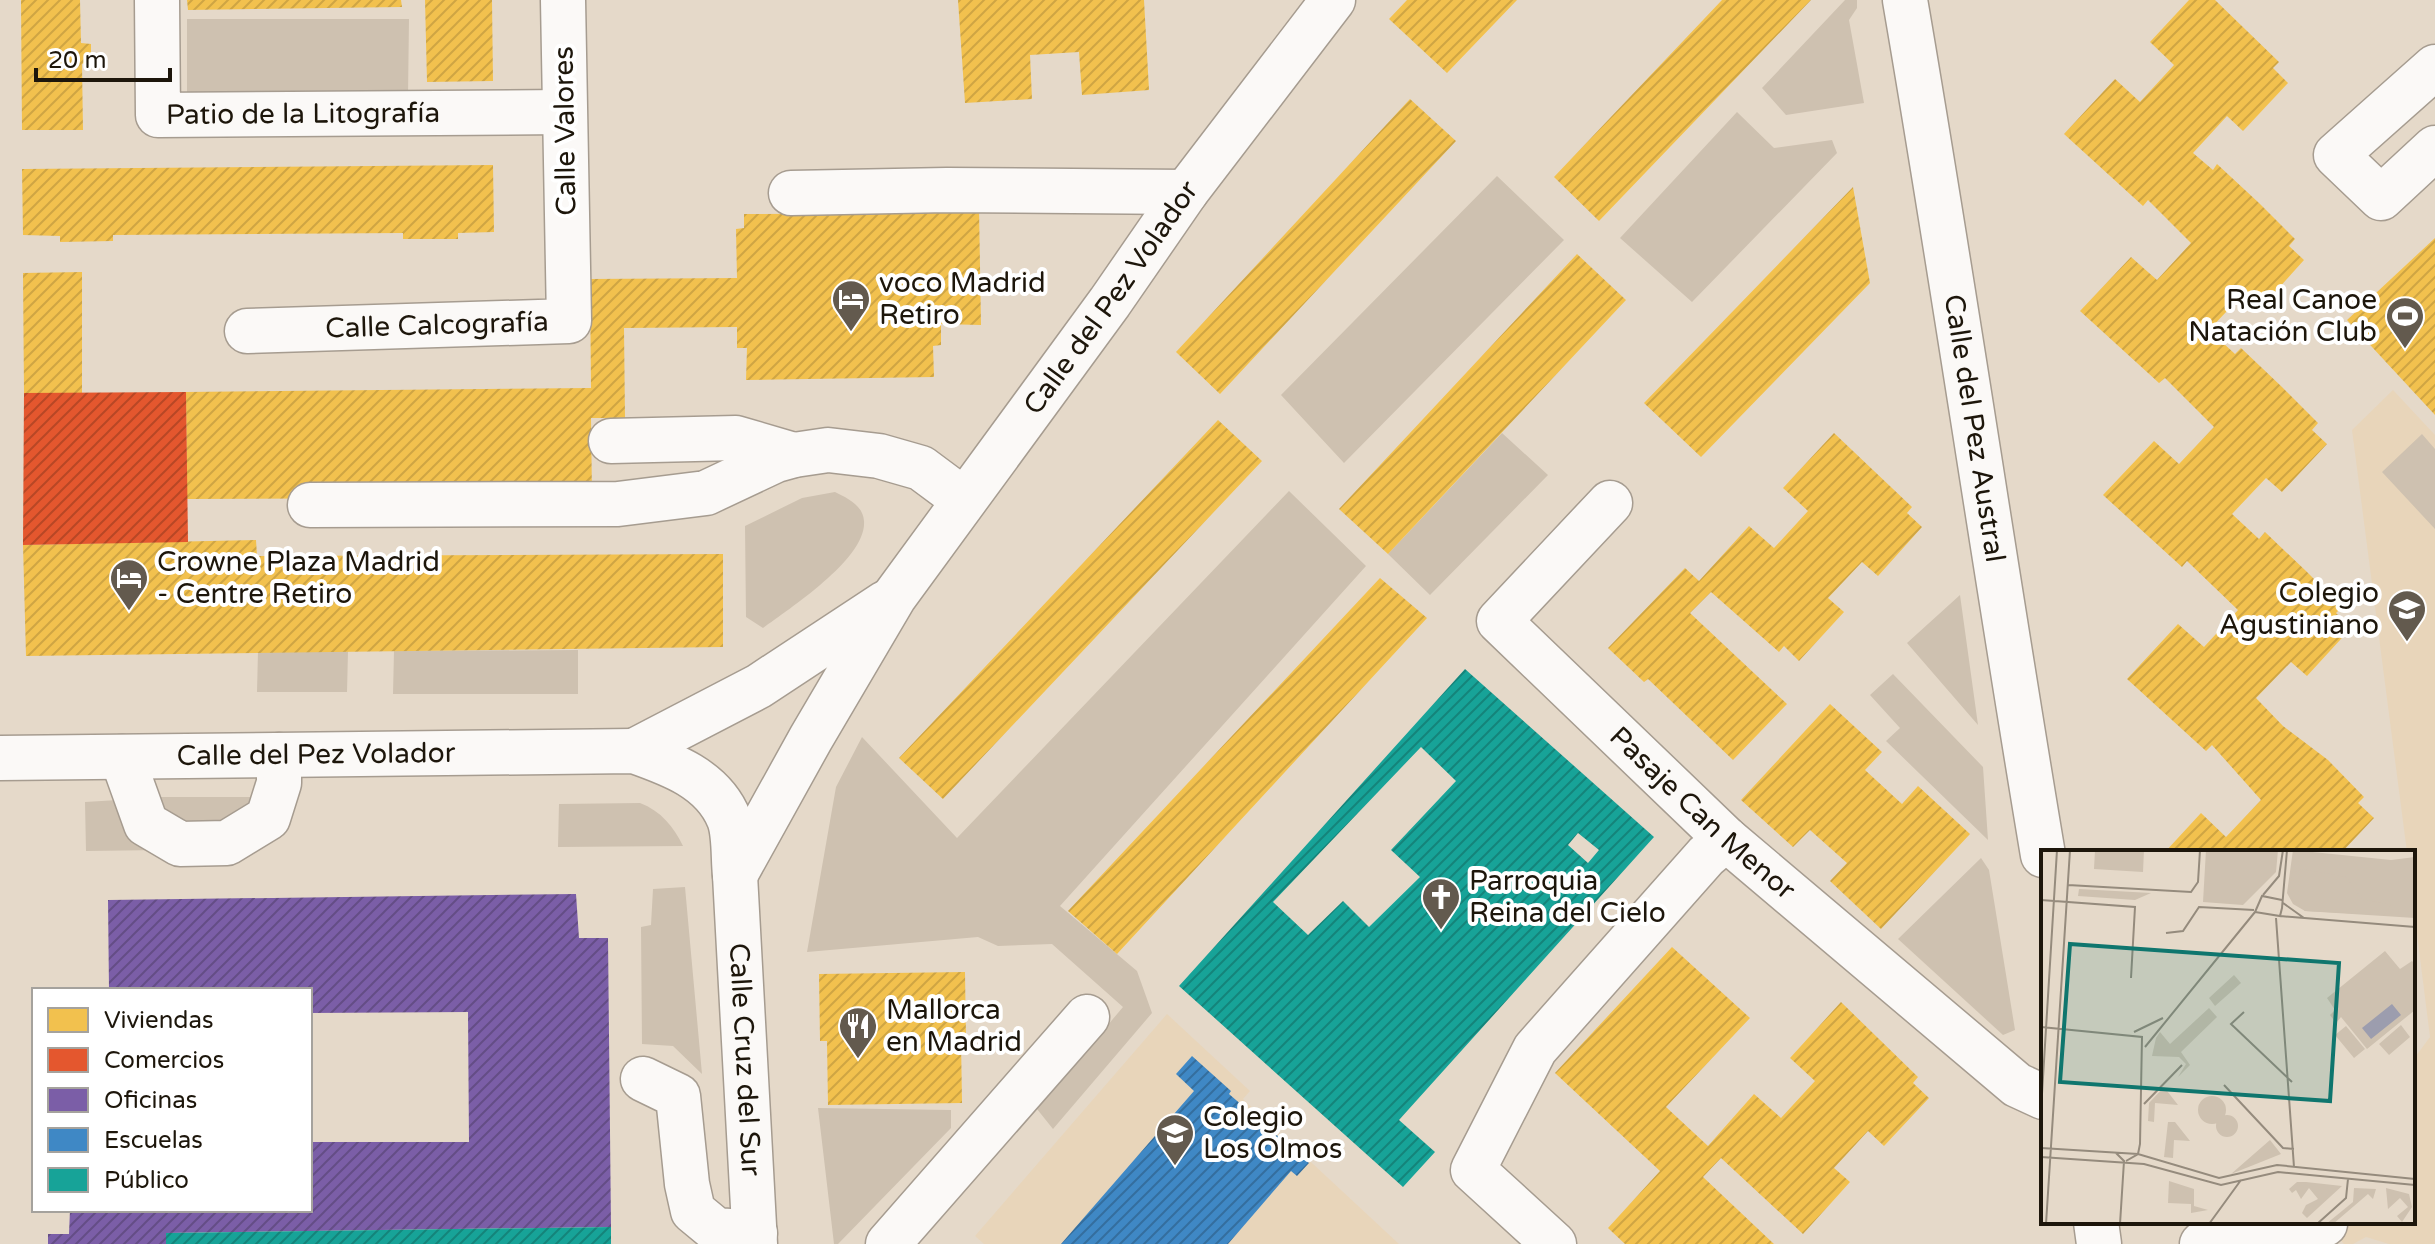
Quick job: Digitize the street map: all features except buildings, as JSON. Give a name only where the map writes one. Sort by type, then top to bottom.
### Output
[{"type":"street","name":"Patio de la Litografía","points":[[157,0],[158,115],[564,112]]},
{"type":"street","name":"Calle Valores","points":[[563,0],[566,263]]},
{"type":"street","name":"Calle del Pez Volador","points":[[735,875],[894,597],[1110,302],[1186,192],[1333,0]]},
{"type":"street","name":"Calle del Pez Austral","points":[[1905,0],[1950,260],[2042,850]]},
{"type":"street","points":[[2435,67],[2336,155],[2381,198],[2435,148]]},
{"type":"street","points":[[791,193],[947,190],[1186,192]]},
{"type":"street","name":"Calle Calcografía","points":[[247,331],[569,321],[566,263]]},
{"type":"street","points":[[611,441],[736,438],[794,455]]},
{"type":"street","points":[[310,505],[618,504],[706,493],[794,455],[828,450],[879,456],[921,468],[964,500]]},
{"type":"street","name":"Pasaje Can Menor","points":[[1610,503],[1499,621],[1726,839],[2017,1085],[2041,1096]]},
{"type":"street","name":"Calle del Pez Volador","points":[[634,751],[759,686],[894,597]]},
{"type":"street","name":"Calle del Pez Volador","points":[[0,758],[634,751],[675,765],[709,789],[729,820],[735,875]]},
{"type":"street","points":[[122,757],[146,824],[180,844],[227,843],[268,818],[279,783],[279,755]]},
{"type":"street","points":[[1554,1244],[1473,1170],[1535,1049],[1706,856],[1726,839]]},
{"type":"street","name":"Calle Cruz del Sur","points":[[735,875],[755,1238]]},
{"type":"street","points":[[888,1244],[1087,1017]]},
{"type":"street","points":[[643,1079],[678,1096],[687,1184],[693,1211],[716,1230],[755,1238]]},
{"type":"street","points":[[2096,1224],[2099,1244]]},
{"type":"street","points":[[2202,1244],[2278,1235],[2325,1224]]},
{"type":"shaded area","points":[[1845,0],[1857,0],[1857,8],[1849,20],[1864,103],[1786,115],[1762,88]]},
{"type":"shaded area","points":[[187,19],[409,19],[408,95],[187,95]]},
{"type":"shaded area","points":[[1737,112],[1774,148],[1832,140],[1837,153],[1692,302],[1620,238]]},
{"type":"shaded area","points":[[1497,176],[1564,240],[1344,463],[1281,395]]},
{"type":"shaded area","name":"Colegio Agustiniano","points":[[2393,390],[2435,435],[2435,1244],[2389,1244],[2366,1237],[2353,1244],[2344,1244],[2326,1224],[2415,1224],[2415,1057],[2430,1037],[2415,918],[2415,850],[2407,850],[2352,430]]},
{"type":"shaded area","points":[[1502,433],[1548,475],[1430,595],[1388,554]]},
{"type":"shaded area","points":[[2422,434],[2435,449],[2435,529],[2382,472]]},
{"type":"shaded area","points":[[1289,491],[1366,566],[1060,906],[1137,971],[1152,1013],[1053,1129],[1037,1109],[1123,1007],[1052,944],[998,946],[978,937],[807,952],[836,787],[862,737],[957,838]]},
{"type":"shaded area","points":[[835,492],[861,511],[864,521],[862,535],[853,551],[825,581],[763,628],[746,617],[745,526],[802,498]]},
{"type":"shaded area","points":[[1960,595],[1978,725],[1907,643]]},
{"type":"shaded area","points":[[578,650],[578,694],[393,694],[394,651]]},
{"type":"shaded area","points":[[258,651],[348,651],[347,692],[257,692]]},
{"type":"shaded area","points":[[1893,674],[1983,767],[1988,840],[1886,741],[1900,728],[1870,695]]},
{"type":"shaded area","points":[[155,797],[260,797],[247,822],[176,827]]},
{"type":"shaded area","points":[[118,800],[162,850],[86,851],[85,802]]},
{"type":"shaded area","points":[[640,803],[666,820],[683,846],[558,847],[559,804]]},
{"type":"shaded area","points":[[1981,858],[1989,870],[2015,1030],[2003,1035],[1898,939]]},
{"type":"shaded area","points":[[685,887],[702,1074],[673,1046],[642,1044],[641,927],[651,925],[653,889]]},
{"type":"shaded area","name":"Colegio Los Olmos","points":[[1167,1014],[1250,1091],[1243,1099],[1399,1244],[984,1244],[975,1236]]},
{"type":"shaded area","points":[[818,1108],[951,1110],[951,1128],[838,1244],[834,1244]]},
{"type":"place","name":"voco Madrid Retiro","points":[[851,333]]},
{"type":"place","name":"Real Canoe Natación Club","points":[[2405,350]]},
{"type":"place","name":"Crowne Plaza Madrid - Centre Retiro","points":[[129,612]]},
{"type":"place","name":"Colegio Agustiniano","points":[[2407,643]]},
{"type":"place","name":"Parroquia Reina del Cielo","points":[[1441,931]]},
{"type":"place","name":"Mallorca en Madrid","points":[[858,1060]]},
{"type":"place","name":"Colegio Los Olmos","points":[[1175,1167]]}]
